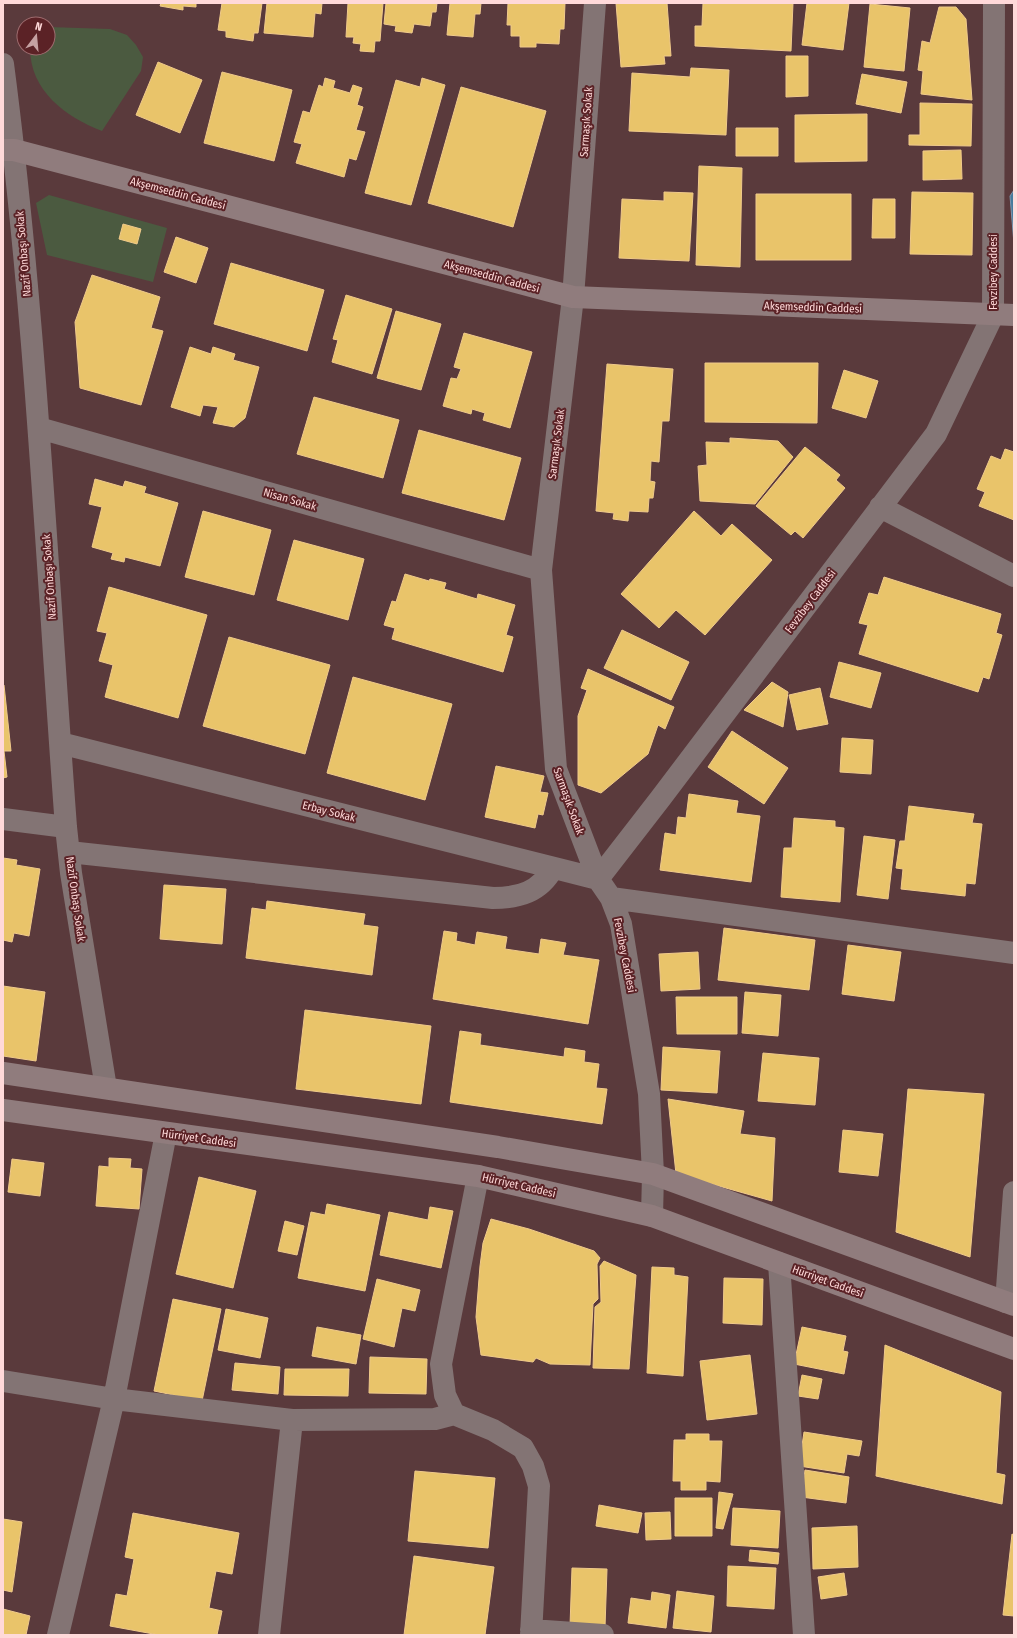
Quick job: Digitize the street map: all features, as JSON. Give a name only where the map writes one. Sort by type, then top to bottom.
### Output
[{"type":"main road","name":"Akşemseddin Caddesi","points":[[9,150],[573,297],[1004,315]]},
{"type":"main road","points":[[3,1073],[498,1147],[653,1174],[1010,1303]]},
{"type":"main road","name":"Hürriyet Caddesi","points":[[3,1110],[478,1176],[652,1216],[1014,1349]]},
{"type":"street","name":"Sarmaşık Sokak","points":[[595,3],[573,297],[541,570],[556,769],[598,879]]},
{"type":"street","name":"Fevzibey Caddesi","points":[[652,1216],[653,1174],[649,1094],[621,924],[611,898],[598,879],[665,793],[936,434],[1004,315],[994,3]]},
{"type":"street","name":"Nazif Onbaşı Sokak","points":[[3,64],[9,150],[39,428],[66,827],[106,1088]]},
{"type":"street","name":"Nisan Sokak","points":[[39,428],[541,570]]},
{"type":"street","points":[[880,507],[1014,576]]},
{"type":"street","name":"Erbay Sokak","points":[[60,743],[598,879]]},
{"type":"street","points":[[3,819],[66,827]]},
{"type":"street","points":[[69,852],[493,898],[513,897],[531,891],[547,878],[553,868]]},
{"type":"street","points":[[611,898],[1014,953]]},
{"type":"street","points":[[58,1635],[114,1399],[166,1133]]},
{"type":"street","points":[[454,1414],[445,1395],[441,1364],[478,1176]]},
{"type":"street","points":[[1010,1303],[1014,1192]]},
{"type":"street","points":[[779,1263],[804,1635]]},
{"type":"street","points":[[3,1381],[114,1399],[292,1420],[435,1419],[454,1414],[493,1430],[523,1448],[533,1466],[539,1486],[531,1633],[603,1635]]},
{"type":"street","points":[[269,1635],[292,1420]]},
{"type":"green space","points":[[56,27],[110,29],[127,35],[136,45],[143,57],[141,71],[102,131],[63,110],[52,100],[36,77],[31,56],[56,56]]},
{"type":"green space","points":[[49,195],[167,228],[153,282],[47,255],[36,203]]},
{"type":"building: Homes","points":[[161,3],[196,3],[196,7],[183,6],[183,10],[160,6]]},
{"type":"building: Homes","points":[[222,3],[262,3],[258,33],[254,33],[253,41],[226,37],[226,31],[218,30]]},
{"type":"building: Homes","points":[[267,3],[322,3],[321,14],[315,13],[313,37],[264,33]]},
{"type":"building: Homes","points":[[348,3],[383,3],[380,41],[375,41],[374,52],[360,51],[361,44],[353,43],[354,37],[346,37]]},
{"type":"building: Homes","points":[[386,3],[437,3],[436,12],[432,12],[430,26],[414,24],[412,33],[395,31],[396,26],[384,24]]},
{"type":"building: Homes","points":[[450,3],[481,3],[480,14],[475,14],[473,37],[447,35]]},
{"type":"building: Homes","points":[[508,3],[565,3],[564,29],[560,29],[559,44],[536,43],[536,47],[520,47],[520,36],[511,36],[511,25],[507,25]]},
{"type":"building: Homes","points":[[616,3],[667,3],[671,56],[664,56],[665,64],[621,67]]},
{"type":"building: Homes","points":[[703,3],[793,3],[791,51],[695,46],[695,26],[702,26]]},
{"type":"building: Homes","points":[[807,3],[849,3],[843,50],[802,45]]},
{"type":"building: Homes","points":[[870,4],[910,8],[904,71],[864,67]]},
{"type":"building: Homes","points":[[939,7],[956,7],[966,19],[972,100],[921,94],[923,71],[918,70],[922,41],[930,43]]},
{"type":"building: Homes","points":[[786,56],[808,56],[808,96],[786,97]]},
{"type":"building: Homes","points":[[158,62],[202,80],[180,133],[136,115]]},
{"type":"building: Homes","points":[[691,68],[729,70],[726,135],[629,131],[632,73],[690,77]]},
{"type":"building: Homes","points":[[222,72],[292,90],[274,161],[204,143]]},
{"type":"building: Homes","points":[[862,74],[907,82],[901,113],[856,104]]},
{"type":"building: Homes","points":[[325,78],[335,81],[333,88],[350,93],[353,85],[362,88],[357,105],[363,107],[356,130],[365,132],[356,160],[349,158],[344,177],[296,163],[302,144],[294,142],[303,111],[310,113],[319,85],[323,87]]},
{"type":"building: Homes","points":[[422,78],[445,85],[411,205],[365,193],[396,80],[420,87]]},
{"type":"building: Homes","points":[[461,87],[546,111],[513,227],[428,203]]},
{"type":"building: Homes","points":[[920,103],[972,104],[971,146],[909,145],[909,135],[920,135]]},
{"type":"building: Homes","points":[[867,114],[867,161],[795,162],[795,115]]},
{"type":"building: Homes","points":[[736,128],[778,128],[778,156],[736,156]]},
{"type":"building: Homes","points":[[961,150],[962,179],[923,180],[923,151]]},
{"type":"building: Homes","points":[[699,166],[742,168],[740,267],[696,265]]},
{"type":"building: Homes","points":[[664,192],[693,193],[689,261],[619,258],[622,199],[664,201]]},
{"type":"building: Homes","points":[[912,192],[973,193],[972,255],[910,254]]},
{"type":"building: Homes","points":[[756,194],[851,194],[851,260],[756,260]]},
{"type":"building: Homes","points":[[873,199],[895,199],[895,238],[872,238]]},
{"type":"building: Homes","points":[[123,224],[141,229],[137,244],[119,239]]},
{"type":"building: Homes","points":[[176,237],[208,248],[196,283],[164,272]]},
{"type":"building: Homes","points":[[231,263],[324,290],[307,351],[214,324]]},
{"type":"building: Homes","points":[[92,275],[160,297],[151,328],[163,331],[141,405],[80,388],[75,322]]},
{"type":"building: Homes","points":[[346,295],[392,309],[372,374],[332,362],[338,340],[333,339]]},
{"type":"building: Homes","points":[[396,311],[441,324],[421,390],[377,378]]},
{"type":"building: Homes","points":[[464,333],[532,352],[510,428],[483,420],[485,413],[472,409],[471,414],[443,406],[451,378],[457,379],[461,369],[454,367]]},
{"type":"building: Homes","points":[[190,347],[211,354],[213,347],[235,354],[233,360],[259,367],[245,418],[234,427],[213,423],[218,407],[203,405],[200,416],[171,407]]},
{"type":"building: Homes","points":[[705,363],[818,363],[817,423],[705,422]]},
{"type":"building: Homes","points":[[607,364],[673,369],[669,421],[662,421],[659,462],[651,461],[650,481],[655,482],[653,498],[649,498],[648,512],[629,511],[628,521],[613,519],[614,513],[596,511]]},
{"type":"building: Homes","points":[[844,370],[878,381],[866,418],[832,408]]},
{"type":"building: Homes","points":[[314,397],[399,420],[383,478],[297,454]]},
{"type":"building: Homes","points":[[419,430],[521,458],[504,520],[402,493]]},
{"type":"building: Homes","points":[[730,438],[778,441],[793,457],[755,504],[700,501],[698,466],[707,465],[706,442],[730,443]]},
{"type":"building: Homes","points":[[805,447],[840,475],[836,480],[845,488],[803,538],[795,531],[791,535],[756,506]]},
{"type":"building: Homes","points":[[1005,449],[1014,452],[1014,520],[979,506],[985,492],[977,489],[991,456],[1001,460]]},
{"type":"building: Homes","points":[[95,479],[123,487],[125,481],[146,487],[144,493],[178,503],[160,566],[125,557],[124,562],[111,559],[113,553],[92,547],[102,507],[89,504]]},
{"type":"building: Homes","points":[[203,511],[271,530],[254,595],[185,577]]},
{"type":"building: Homes","points":[[694,511],[721,536],[732,524],[772,560],[705,635],[676,610],[659,628],[621,594]]},
{"type":"building: Homes","points":[[294,540],[364,559],[348,620],[277,600]]},
{"type":"building: Homes","points":[[405,574],[429,581],[430,579],[446,583],[444,589],[477,599],[478,594],[515,605],[506,635],[513,637],[503,672],[392,639],[395,628],[384,625],[392,601],[396,602]]},
{"type":"building: Homes","points":[[884,577],[1001,614],[996,633],[1002,635],[989,679],[983,677],[978,692],[859,654],[868,625],[859,623],[869,593],[878,595]]},
{"type":"building: Homes","points":[[109,587],[207,615],[178,718],[105,697],[113,665],[99,661],[107,633],[97,631]]},
{"type":"building: Homes","points":[[622,630],[689,662],[671,700],[604,668]]},
{"type":"building: Homes","points":[[229,637],[330,665],[305,754],[203,726]]},
{"type":"building: Homes","points":[[839,662],[881,673],[871,708],[830,697]]},
{"type":"building: Homes","points":[[588,669],[674,707],[665,729],[658,725],[648,754],[601,793],[578,785],[578,716],[587,690],[581,688]]},
{"type":"building: Homes","points":[[353,677],[452,704],[425,800],[327,773]]},
{"type":"building: Homes","points":[[772,682],[788,692],[783,727],[744,710]]},
{"type":"building: Homes","points":[[3,685],[11,751],[4,751],[7,777],[3,778]]},
{"type":"building: Homes","points":[[820,688],[828,724],[797,730],[789,695]]},
{"type":"building: Homes","points":[[732,731],[788,768],[764,804],[708,767]]},
{"type":"building: Homes","points":[[842,738],[873,740],[871,774],[840,772]]},
{"type":"building: Homes","points":[[496,766],[544,776],[540,792],[548,793],[543,815],[538,814],[535,828],[485,817]]},
{"type":"building: Homes","points":[[689,794],[738,801],[736,813],[760,816],[751,882],[660,870],[665,833],[676,835],[678,817],[686,818]]},
{"type":"building: Homes","points":[[909,806],[974,814],[972,823],[982,824],[975,884],[966,883],[965,896],[901,889],[903,869],[896,868],[900,841],[905,841]]},
{"type":"building: Homes","points":[[794,818],[835,821],[835,827],[844,828],[840,902],[781,897],[784,848],[792,848]]},
{"type":"building: Homes","points":[[864,836],[895,840],[888,899],[857,895]]},
{"type":"building: Homes","points":[[3,858],[17,860],[16,865],[40,869],[29,936],[14,933],[12,942],[3,940]]},
{"type":"building: Homes","points":[[164,885],[226,889],[222,944],[160,939]]},
{"type":"building: Homes","points":[[267,901],[365,914],[363,925],[378,927],[372,975],[246,958],[252,908],[266,910]]},
{"type":"building: Homes","points":[[724,928],[815,940],[809,990],[718,980]]},
{"type":"building: Homes","points":[[444,931],[457,933],[456,941],[475,945],[477,932],[507,937],[505,949],[539,954],[541,939],[566,943],[563,955],[599,960],[588,1024],[433,999]]},
{"type":"building: Homes","points":[[848,945],[901,952],[894,1001],[842,994]]},
{"type":"building: Homes","points":[[698,952],[700,989],[661,991],[659,954]]},
{"type":"building: Homes","points":[[3,986],[45,992],[36,1061],[3,1056]]},
{"type":"building: Homes","points":[[745,992],[781,995],[778,1036],[742,1033]]},
{"type":"building: Homes","points":[[676,997],[737,997],[737,1034],[677,1034]]},
{"type":"building: Homes","points":[[305,1010],[431,1026],[421,1104],[296,1089]]},
{"type":"building: Homes","points":[[460,1031],[481,1034],[480,1045],[564,1057],[565,1048],[585,1051],[584,1062],[599,1064],[596,1088],[607,1089],[602,1124],[450,1102]]},
{"type":"building: Homes","points":[[663,1047],[720,1051],[717,1093],[661,1090]]},
{"type":"building: Homes","points":[[763,1053],[819,1058],[815,1105],[758,1101]]},
{"type":"building: Homes","points":[[908,1089],[984,1094],[970,1257],[896,1232]]},
{"type":"building: Homes","points":[[668,1099],[744,1111],[740,1134],[775,1138],[772,1201],[676,1174]]},
{"type":"building: Homes","points":[[843,1130],[883,1134],[878,1176],[839,1172]]},
{"type":"building: Homes","points":[[109,1158],[131,1159],[130,1168],[142,1169],[139,1209],[96,1206],[99,1166],[109,1167]]},
{"type":"building: Homes","points":[[12,1159],[44,1163],[40,1196],[8,1192]]},
{"type":"building: Homes","points":[[199,1177],[256,1191],[233,1288],[176,1274]]},
{"type":"building: Homes","points":[[327,1204],[380,1215],[365,1291],[298,1278],[311,1212],[325,1215]]},
{"type":"building: Homes","points":[[430,1207],[453,1211],[441,1268],[380,1255],[389,1212],[428,1220]]},
{"type":"building: Homes","points":[[491,1219],[529,1229],[594,1251],[600,1258],[597,1264],[598,1299],[593,1304],[590,1365],[550,1364],[536,1358],[533,1362],[481,1355],[476,1317],[483,1243]]},
{"type":"building: Homes","points":[[285,1221],[304,1226],[297,1255],[278,1251]]},
{"type":"building: Homes","points":[[604,1261],[636,1275],[629,1369],[593,1368],[595,1307],[601,1302],[600,1266]]},
{"type":"building: Homes","points":[[652,1267],[674,1268],[674,1275],[688,1277],[683,1376],[647,1373]]},
{"type":"building: Homes","points":[[724,1278],[763,1279],[762,1325],[723,1323]]},
{"type":"building: Homes","points":[[377,1279],[420,1290],[415,1311],[402,1308],[394,1347],[363,1339]]},
{"type":"building: Homes","points":[[173,1299],[221,1309],[202,1401],[154,1391]]},
{"type":"building: Homes","points":[[226,1309],[268,1318],[260,1358],[218,1350]]},
{"type":"building: Homes","points":[[317,1327],[361,1335],[356,1364],[312,1356]]},
{"type":"building: Homes","points":[[802,1327],[846,1336],[843,1351],[848,1352],[844,1374],[794,1364]]},
{"type":"building: Homes","points":[[885,1345],[1001,1392],[996,1473],[1005,1475],[1002,1504],[876,1476]]},
{"type":"building: Homes","points":[[750,1355],[757,1414],[707,1420],[700,1361]]},
{"type":"building: Homes","points":[[370,1357],[427,1359],[426,1394],[369,1393]]},
{"type":"building: Homes","points":[[235,1363],[280,1367],[278,1394],[232,1390]]},
{"type":"building: Homes","points":[[285,1369],[349,1369],[348,1396],[284,1395]]},
{"type":"building: Homes","points":[[802,1375],[822,1379],[818,1399],[798,1396]]},
{"type":"building: Homes","points":[[804,1432],[862,1441],[859,1456],[847,1454],[844,1473],[799,1466]]},
{"type":"building: Homes","points":[[686,1434],[709,1434],[709,1441],[722,1441],[720,1482],[706,1481],[706,1490],[681,1490],[681,1481],[673,1481],[674,1440],[686,1440]]},
{"type":"building: Homes","points":[[805,1470],[849,1477],[846,1503],[801,1497]]},
{"type":"building: Homes","points":[[415,1471],[495,1478],[488,1548],[408,1541]]},
{"type":"building: Homes","points":[[719,1492],[733,1494],[723,1529],[716,1528]]},
{"type":"building: Homes","points":[[675,1498],[712,1498],[712,1536],[675,1536]]},
{"type":"building: Homes","points":[[599,1505],[642,1513],[638,1533],[596,1526]]},
{"type":"building: Homes","points":[[733,1508],[780,1511],[778,1548],[731,1545]]},
{"type":"building: Homes","points":[[670,1512],[671,1539],[646,1540],[645,1513]]},
{"type":"building: Homes","points":[[133,1513],[239,1533],[232,1574],[216,1571],[209,1608],[222,1611],[217,1635],[159,1635],[110,1626],[116,1594],[127,1596],[134,1559],[125,1557]]},
{"type":"building: Homes","points":[[3,1519],[22,1522],[12,1592],[3,1590]]},
{"type":"building: Homes","points":[[857,1526],[858,1567],[813,1569],[812,1528]]},
{"type":"building: Homes","points":[[1012,1534],[1014,1535],[1014,1616],[1003,1615]]},
{"type":"building: Homes","points":[[750,1550],[779,1553],[778,1564],[749,1561]]},
{"type":"building: Homes","points":[[414,1556],[494,1567],[485,1635],[404,1635]]},
{"type":"building: Homes","points":[[728,1566],[776,1568],[774,1609],[727,1606]]},
{"type":"building: Homes","points":[[572,1568],[607,1569],[605,1627],[570,1626]]},
{"type":"building: Homes","points":[[844,1573],[847,1595],[821,1599],[818,1577]]},
{"type":"building: Homes","points":[[677,1591],[714,1596],[711,1632],[673,1628]]},
{"type":"building: Homes","points":[[652,1592],[670,1595],[666,1628],[628,1623],[631,1598],[651,1601]]},
{"type":"building: Homes","points":[[3,1609],[30,1616],[26,1635],[3,1635]]},
{"type":"building: Public","points":[[1014,190],[1014,244],[1010,196]]}]
